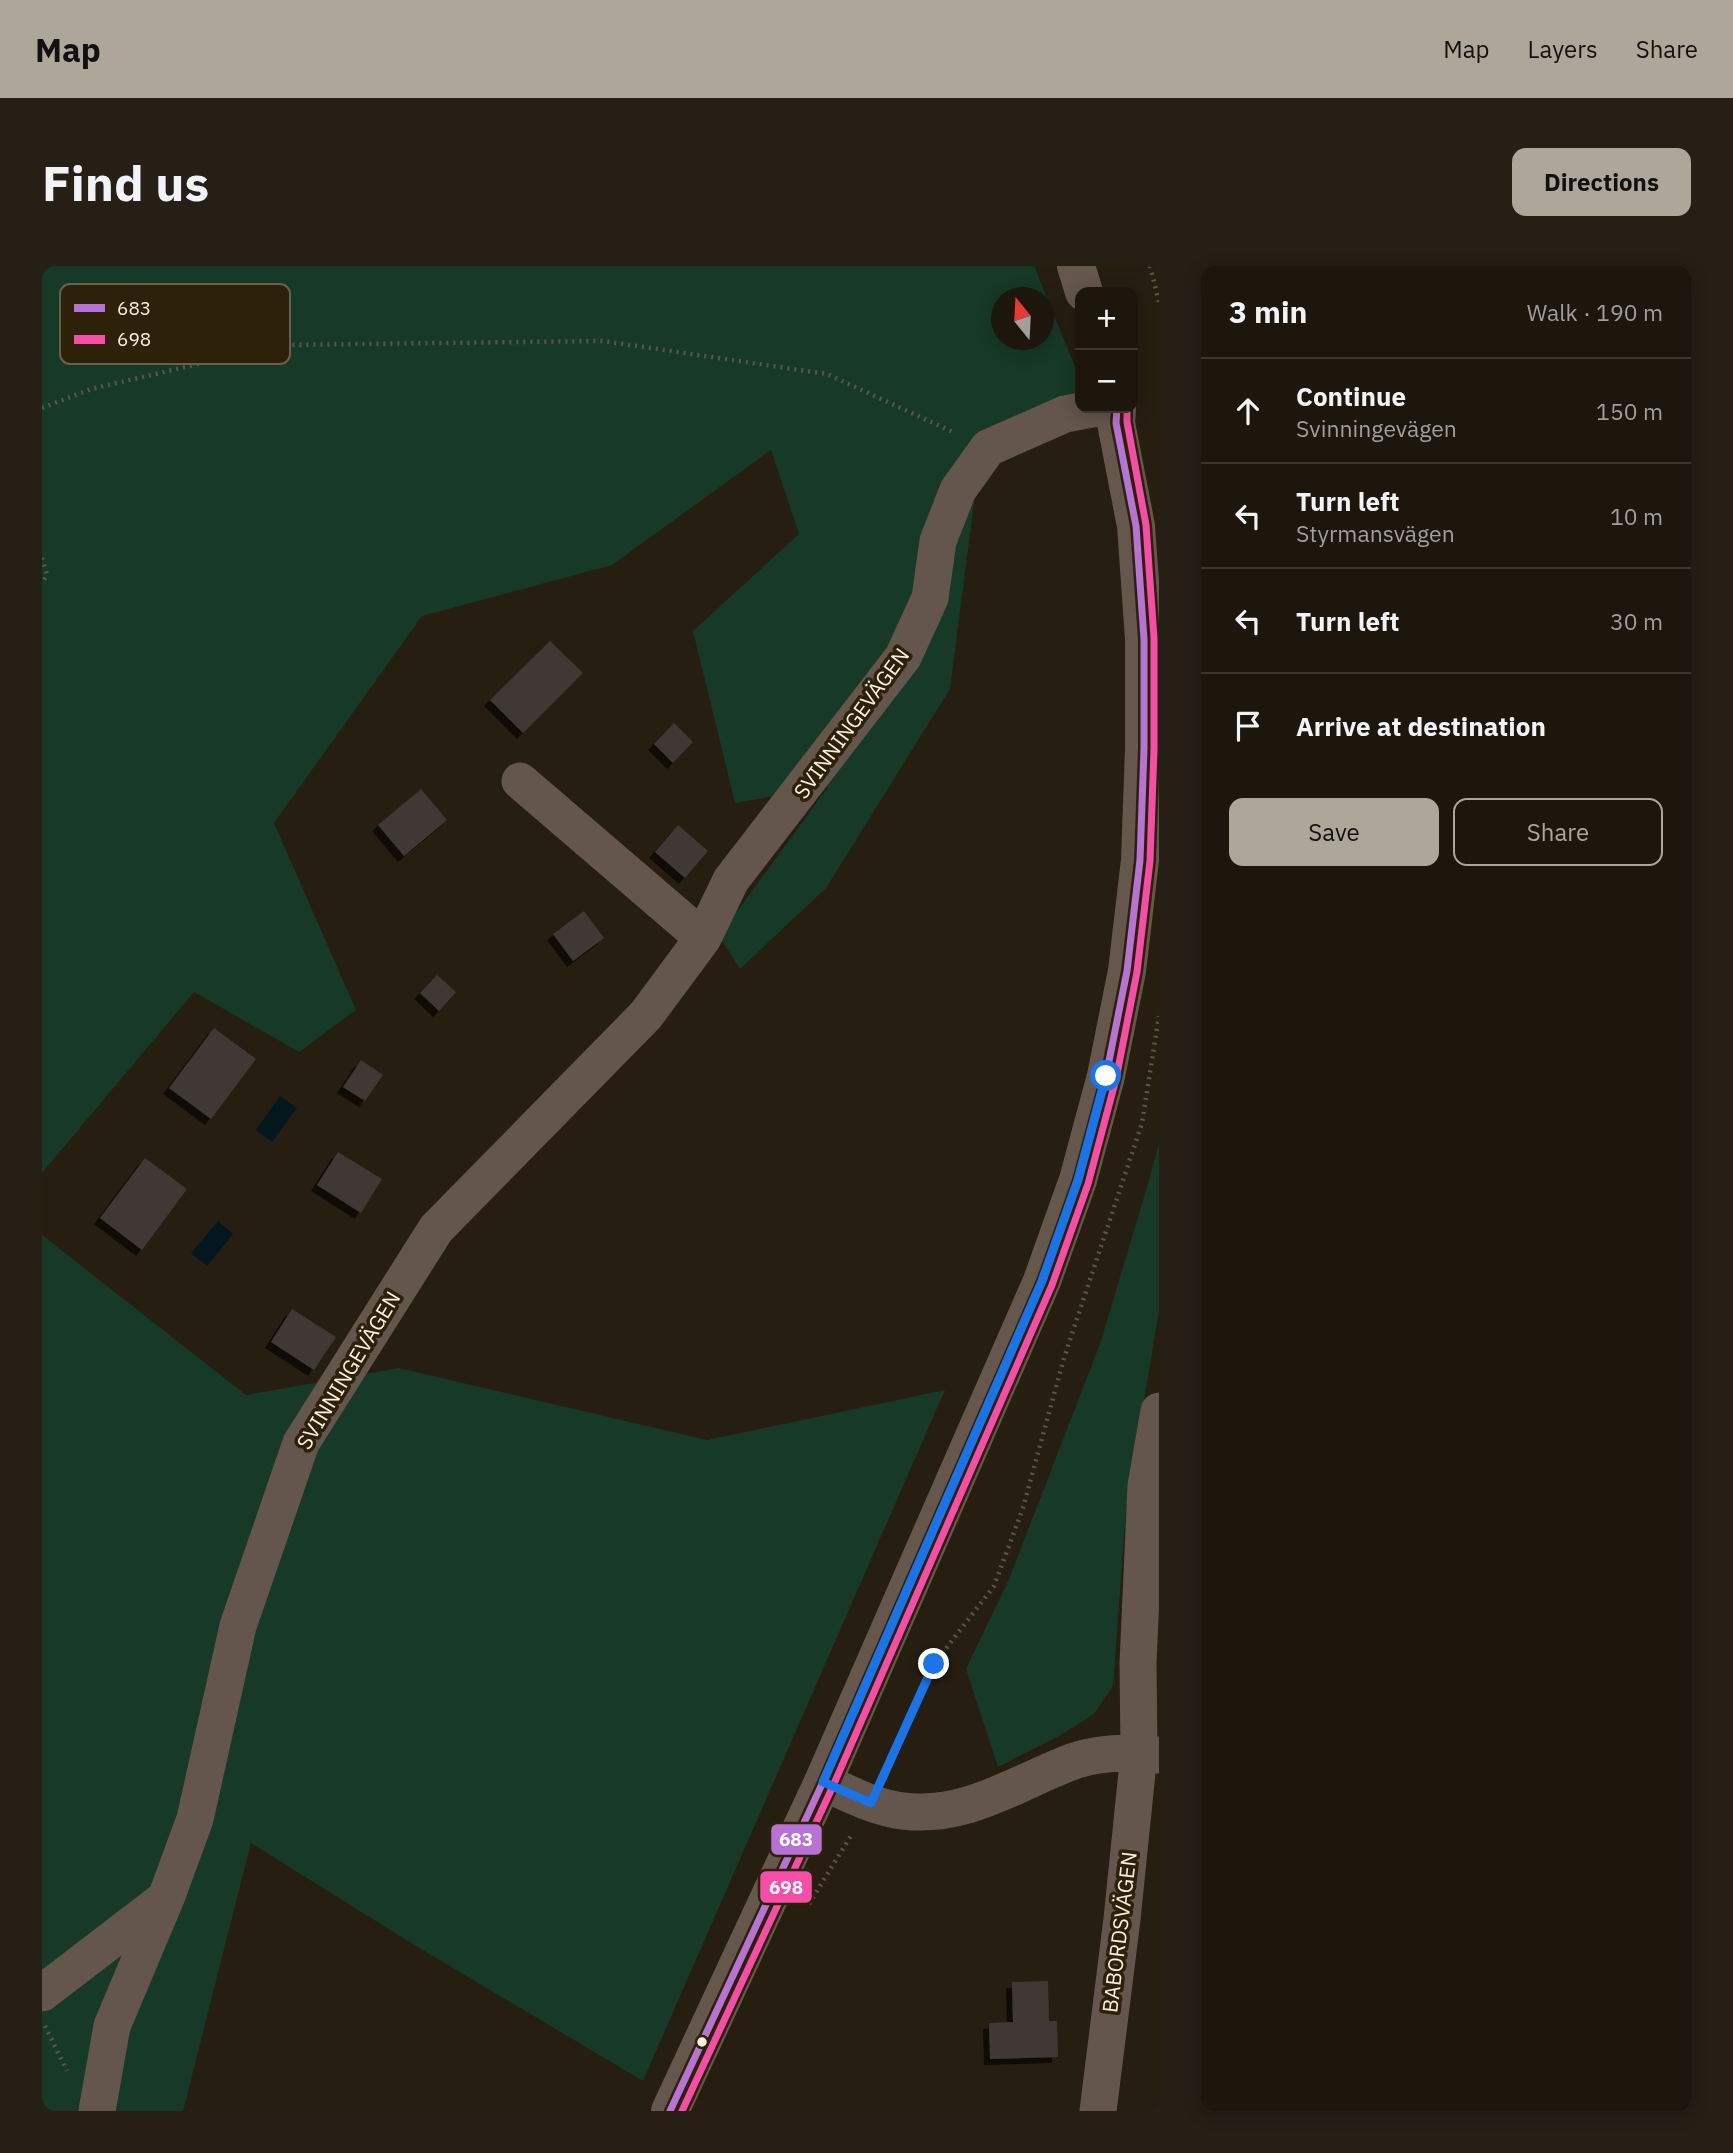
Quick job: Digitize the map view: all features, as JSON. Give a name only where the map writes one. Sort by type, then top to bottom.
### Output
[{"type":"main road","points":[[1076,266],[1082,287]]},
{"type":"main road","points":[[670,2111],[823,1782],[1042,1281],[1078,1180],[1106,1076],[1129,957],[1140,860],[1144,749],[1144,639],[1136,526],[1116,423],[1117,413]]},
{"type":"street","points":[[988,448],[1065,414],[1075,412]]},
{"type":"street","name":"SVINNINGEVÄGEN","points":[[97,2111],[111,2026],[166,1898],[195,1819],[237,1626],[301,1443],[436,1229],[646,1015],[703,938],[731,880],[903,657],[930,598],[938,541],[958,490],[988,448]]},
{"type":"street","points":[[520,781],[703,938]]},
{"type":"street","name":"BABORDSVÄGEN","points":[[1098,2111],[1122,1919],[1149,1754],[1138,1663],[1146,1486],[1159,1411]]},
{"type":"street","points":[[823,1782],[888,1809],[950,1811],[1002,1793],[1076,1760],[1111,1754],[1149,1754]]},
{"type":"street","points":[[42,1993],[166,1898]]},
{"type":"path","points":[[1150,266],[1159,302]]},
{"type":"path","points":[[290,345],[603,341],[827,374],[988,448]]},
{"type":"path","points":[[42,408],[91,389],[198,364]]},
{"type":"path","points":[[42,558],[47,575],[42,583]]},
{"type":"path","points":[[806,1909],[871,1803],[934,1664],[994,1586],[1023,1508],[1064,1358],[1142,1123],[1159,1016]]},
{"type":"path","points":[[42,2019],[70,2076]]},
{"type":"green space","points":[[42,266],[1034,266],[1043,287],[991,287],[991,350],[1054,350],[1054,315],[1075,367],[1075,407],[978,472],[950,689],[826,888],[740,969],[719,936],[828,787],[735,803],[693,631],[799,534],[771,450],[612,565],[422,616],[274,823],[356,1010],[299,1052],[194,992],[42,1173]]},
{"type":"green space","points":[[1159,1142],[1159,1311],[1126,1510],[1113,1686],[1094,1714],[1059,1736],[998,1767],[966,1669],[1009,1579],[1100,1344]]},
{"type":"green space","points":[[42,1235],[246,1395],[399,1368],[707,1440],[945,1390],[643,2081],[411,1943],[251,1843],[183,2111],[42,2111]]},
{"type":"water","points":[[280,1096],[297,1108],[272,1142],[256,1130]]},
{"type":"water","points":[[218,1221],[233,1234],[207,1266],[191,1253]]},
{"type":"building","points":[[550,641],[583,673],[523,733],[490,700]]},
{"type":"building","points":[[674,723],[693,742],[673,763],[654,744]]},
{"type":"building","points":[[421,789],[447,820],[404,856],[378,825]]},
{"type":"building","points":[[678,825],[708,851],[685,878],[655,852]]},
{"type":"building","points":[[584,911],[604,938],[573,961],[553,934]]},
{"type":"building","points":[[437,975],[456,992],[439,1011],[420,993]]},
{"type":"building","points":[[214,1028],[256,1059],[211,1119],[169,1088]]},
{"type":"building","points":[[361,1060],[383,1075],[365,1101],[343,1087]]},
{"type":"building","points":[[338,1152],[382,1179],[361,1213],[317,1185]]},
{"type":"building","points":[[145,1158],[187,1189],[142,1250],[100,1218]]},
{"type":"building","points":[[292,1309],[336,1337],[314,1370],[271,1342]]},
{"type":"building","points":[[1048,1981],[1049,2021],[1057,2021],[1058,2057],[990,2059],[989,2023],[1013,2022],[1012,1982]]},
{"type":"transit line","name":"683","points":[[670,2111],[823,1782],[1042,1281],[1078,1180],[1106,1076],[1127,971],[1140,860],[1144,749],[1144,639],[1136,526],[1116,423],[1117,413]]},
{"type":"transit line","name":"698","points":[[682,2111],[833,1786],[1052,1285],[1088,1184],[1116,1079],[1137,972],[1150,861],[1154,749],[1154,638],[1146,525],[1127,413]]},
{"type":"route","points":[[934,1664],[871,1803],[823,1782],[1042,1281],[1078,1180],[1106,1076]]}]
